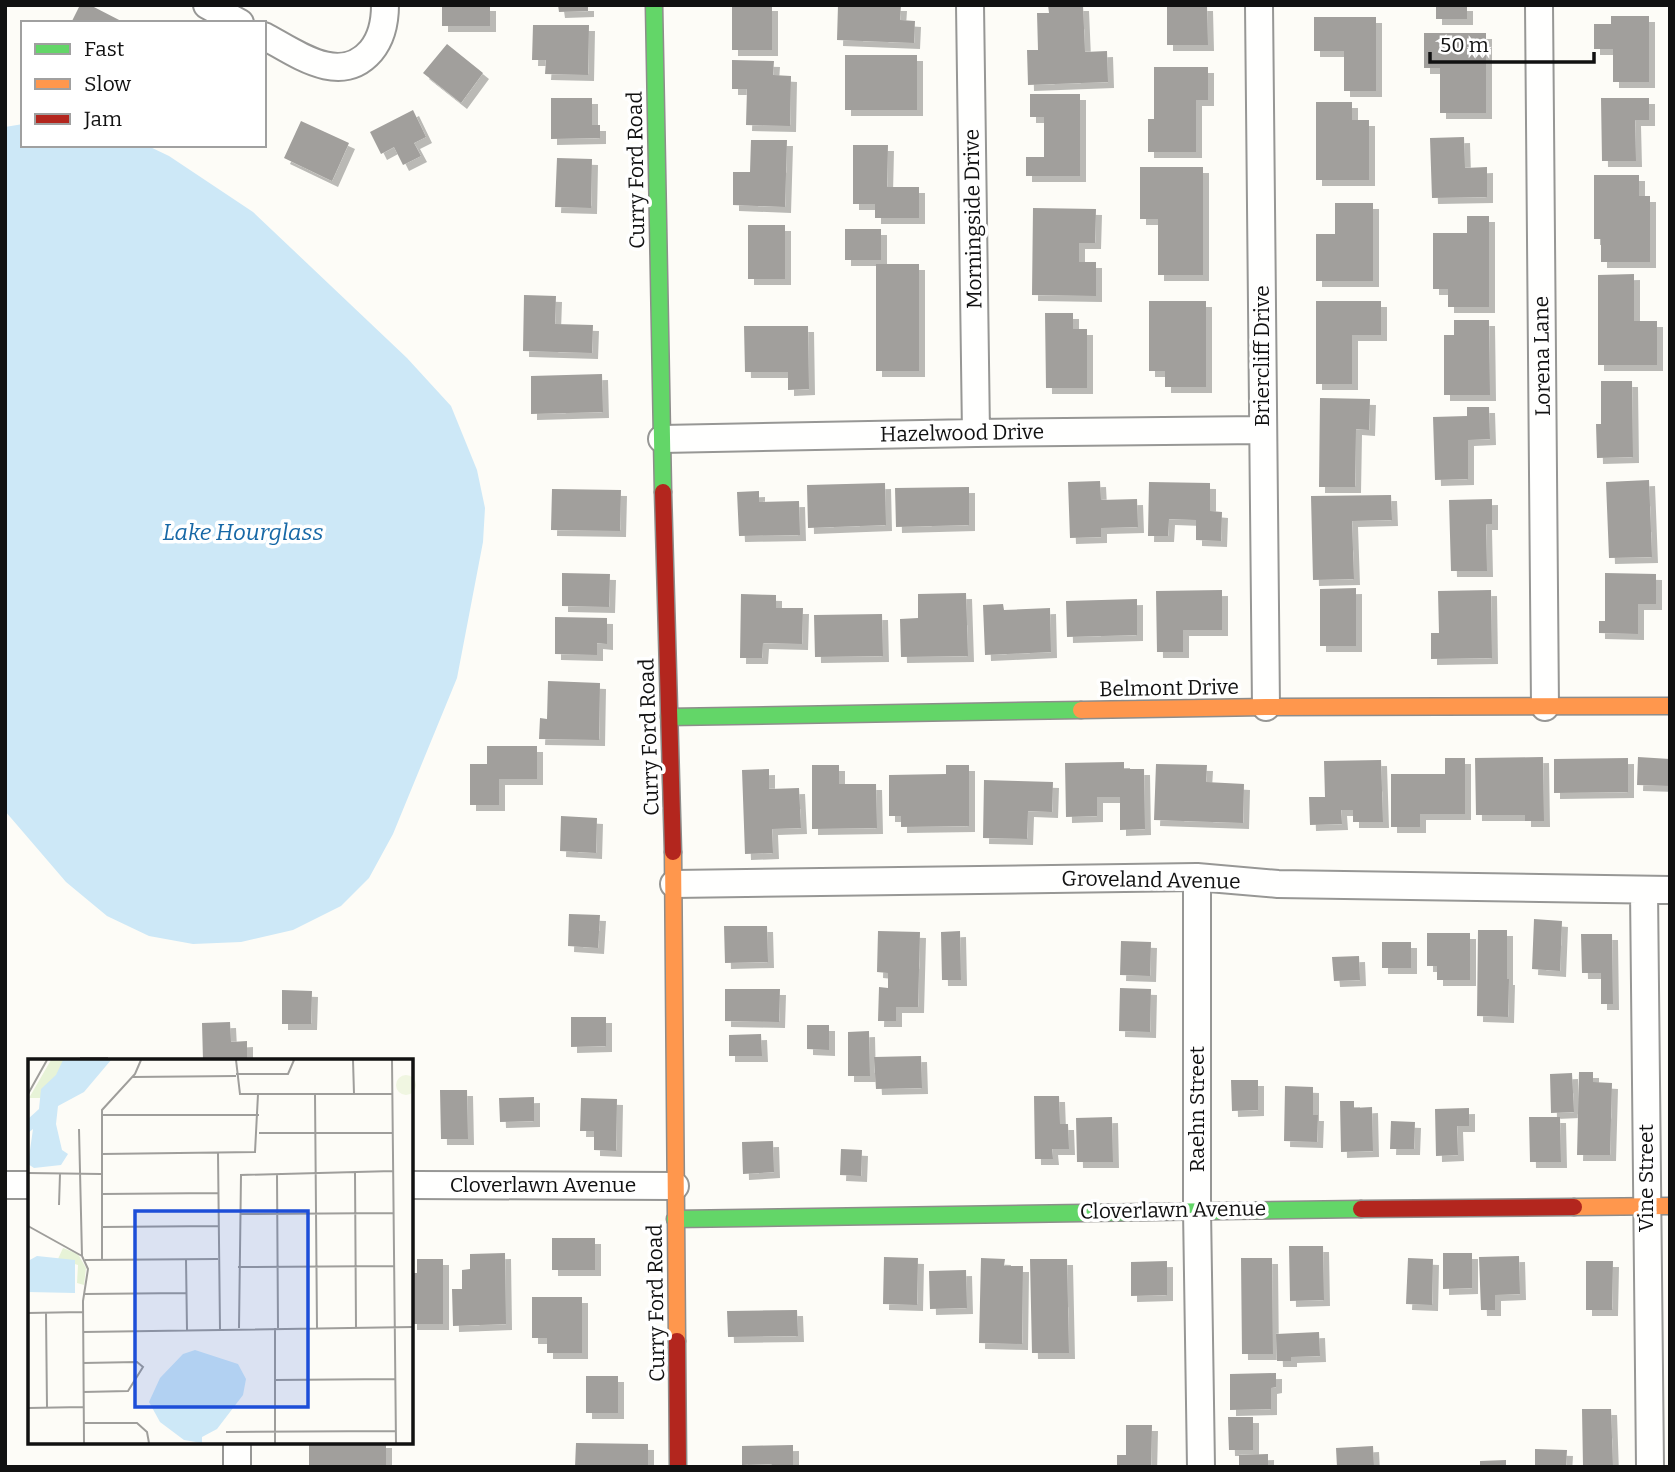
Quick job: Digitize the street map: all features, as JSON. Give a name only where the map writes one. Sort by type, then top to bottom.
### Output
[{"type":"street","points":[[207,5],[236,21]]},
{"type":"street","points":[[266,37],[319,65],[345,68],[363,60],[377,43],[385,5]]},
{"type":"street","name":"Curry Ford Road","points":[[654,5],[674,884],[678,1467]]},
{"type":"street","name":"Morningside Drive","points":[[970,5],[975,433]]},
{"type":"street","name":"Briercliff Drive","points":[[1259,5],[1266,707]]},
{"type":"street","name":"Lorena Lane","points":[[1539,5],[1545,707]]},
{"type":"street","name":"Hazelwood Drive","points":[[662,439],[1262,430]]},
{"type":"street","name":"Belmont Drive","points":[[669,717],[1266,707],[1670,706]]},
{"type":"street","name":"Groveland Avenue","points":[[674,884],[1196,877],[1278,884],[1657,890]]},
{"type":"street","name":"Raehn Street","points":[[1196,877],[1201,1467]]},
{"type":"street","name":"Vine Street","points":[[1650,1467],[1658,1206],[1657,890]]},
{"type":"street","points":[[5,1185],[28,1185]]},
{"type":"street","name":"Cloverlawn Avenue","points":[[413,1185],[675,1186]]},
{"type":"street","name":"Cloverlawn Avenue","points":[[675,1219],[1658,1206]]},
{"type":"street","points":[[237,1444],[237,1467]]},
{"type":"water","name":"Lake Hourglass","points":[[21,124],[21,147],[150,147],[169,156],[253,212],[407,358],[451,406],[477,470],[485,508],[483,542],[457,678],[393,834],[369,878],[341,906],[293,930],[241,942],[193,944],[149,936],[107,916],[66,882],[5,811],[5,127]]},
{"type":"building","points":[[80,5],[90,5],[121,21],[72,21]]},
{"type":"building","points":[[442,5],[490,5],[490,26],[442,26]]},
{"type":"building","points":[[558,5],[588,5],[588,11],[559,12]]},
{"type":"building","points":[[732,5],[772,5],[772,50],[732,50]]},
{"type":"building","points":[[838,5],[901,5],[900,20],[915,21],[914,43],[837,40]]},
{"type":"building","points":[[1048,5],[1083,5],[1085,52],[1107,51],[1108,82],[1028,85],[1027,50],[1038,50],[1037,13],[1049,13]]},
{"type":"building","points":[[1167,5],[1207,5],[1208,45],[1167,45]]},
{"type":"building","points":[[1436,5],[1467,5],[1467,19],[1436,19]]},
{"type":"building","points":[[1611,16],[1649,16],[1649,82],[1613,82],[1613,49],[1594,49],[1594,24],[1611,24]]},
{"type":"building","points":[[1314,17],[1376,17],[1376,91],[1344,91],[1344,51],[1314,51]]},
{"type":"building","points":[[533,25],[589,25],[588,75],[545,74],[546,60],[532,60]]},
{"type":"building","points":[[1424,33],[1486,33],[1486,113],[1440,113],[1440,68],[1424,68]]},
{"type":"building","points":[[447,44],[483,73],[461,103],[423,73]]},
{"type":"building","points":[[845,55],[917,55],[917,110],[845,110]]},
{"type":"building","points":[[732,60],[774,61],[773,75],[791,76],[790,126],[746,125],[747,89],[732,89]]},
{"type":"building","points":[[1154,67],[1208,67],[1208,100],[1196,100],[1196,152],[1148,152],[1148,119],[1154,119]]},
{"type":"building","points":[[1030,94],[1080,94],[1080,176],[1026,176],[1026,157],[1044,157],[1044,117],[1030,117]]},
{"type":"building","points":[[551,98],[592,98],[592,125],[600,125],[600,138],[551,139]]},
{"type":"building","points":[[1601,98],[1649,98],[1649,120],[1635,120],[1636,161],[1602,161]]},
{"type":"building","points":[[1316,102],[1352,102],[1352,120],[1369,120],[1369,180],[1316,180]]},
{"type":"building","points":[[413,110],[426,137],[414,143],[421,156],[403,165],[394,147],[381,154],[370,132]]},
{"type":"building","points":[[301,121],[349,143],[332,181],[284,158]]},
{"type":"building","points":[[1464,137],[1465,168],[1487,167],[1487,197],[1432,198],[1430,138]]},
{"type":"building","points":[[751,140],[787,140],[785,207],[733,205],[733,172],[750,172]]},
{"type":"building","points":[[853,145],[888,145],[887,187],[919,187],[919,218],[875,218],[875,204],[853,204]]},
{"type":"building","points":[[557,158],[592,159],[591,208],[555,207]]},
{"type":"building","points":[[1140,167],[1203,167],[1203,275],[1158,275],[1158,219],[1140,219]]},
{"type":"building","points":[[1594,175],[1639,175],[1639,196],[1650,196],[1650,262],[1601,262],[1601,239],[1594,239]]},
{"type":"building","points":[[1335,203],[1373,203],[1373,281],[1316,281],[1316,234],[1335,234]]},
{"type":"building","points":[[1033,208],[1096,209],[1095,243],[1079,243],[1079,262],[1096,262],[1096,296],[1032,295]]},
{"type":"building","points":[[1467,216],[1489,216],[1489,307],[1448,307],[1448,289],[1433,289],[1433,233],[1467,233]]},
{"type":"building","points":[[748,225],[785,225],[785,279],[748,279]]},
{"type":"building","points":[[845,229],[881,229],[881,260],[845,260]]},
{"type":"building","points":[[876,264],[919,264],[919,371],[876,371]]},
{"type":"building","points":[[1634,274],[1634,321],[1657,321],[1657,365],[1598,365],[1598,275]]},
{"type":"building","points":[[524,295],[556,296],[555,324],[593,325],[592,353],[523,351]]},
{"type":"building","points":[[1149,301],[1206,301],[1206,387],[1165,387],[1165,371],[1149,371]]},
{"type":"building","points":[[1316,301],[1381,301],[1381,335],[1352,335],[1352,384],[1316,384]]},
{"type":"building","points":[[1045,313],[1073,313],[1073,329],[1087,329],[1087,388],[1046,388]]},
{"type":"building","points":[[1454,320],[1489,320],[1490,395],[1444,395],[1444,335],[1454,335]]},
{"type":"building","points":[[744,326],[808,326],[809,389],[788,390],[788,372],[745,372]]},
{"type":"building","points":[[602,374],[603,412],[531,414],[531,376]]},
{"type":"building","points":[[1601,381],[1632,381],[1633,457],[1597,458],[1596,424],[1601,424]]},
{"type":"building","points":[[1320,398],[1370,399],[1369,430],[1356,429],[1355,487],[1319,487]]},
{"type":"building","points":[[1467,407],[1489,407],[1490,439],[1468,440],[1468,479],[1435,480],[1433,417],[1467,416]]},
{"type":"building","points":[[1649,480],[1652,557],[1609,558],[1606,482]]},
{"type":"building","points":[[1100,481],[1101,500],[1137,499],[1138,527],[1101,528],[1101,537],[1070,538],[1068,482]]},
{"type":"building","points":[[1149,482],[1210,483],[1210,511],[1222,512],[1221,541],[1196,540],[1196,520],[1169,519],[1168,536],[1148,536]]},
{"type":"building","points":[[885,483],[886,525],[808,528],[807,485]]},
{"type":"building","points":[[969,487],[969,525],[896,527],[895,488]]},
{"type":"building","points":[[552,489],[621,490],[620,531],[551,530]]},
{"type":"building","points":[[759,491],[759,502],[799,501],[800,535],[739,536],[737,492]]},
{"type":"building","points":[[1391,495],[1392,520],[1352,521],[1354,579],[1313,580],[1311,496]]},
{"type":"building","points":[[1492,499],[1492,524],[1486,524],[1487,571],[1451,571],[1449,500]]},
{"type":"building","points":[[562,573],[610,574],[609,607],[562,606]]},
{"type":"building","points":[[1605,573],[1656,574],[1656,604],[1638,604],[1638,634],[1599,633],[1599,621],[1605,621]]},
{"type":"building","points":[[1356,588],[1356,646],[1320,646],[1320,589]]},
{"type":"building","points":[[1222,590],[1222,630],[1183,630],[1183,652],[1157,652],[1156,591]]},
{"type":"building","points":[[1491,590],[1492,658],[1431,659],[1431,633],[1439,633],[1438,591]]},
{"type":"building","points":[[966,593],[968,656],[901,657],[900,619],[918,618],[918,594]]},
{"type":"building","points":[[741,594],[776,595],[776,608],[803,608],[802,644],[763,643],[762,658],[740,658]]},
{"type":"building","points":[[1137,599],[1137,635],[1067,637],[1066,601]]},
{"type":"building","points":[[1003,604],[1004,610],[1050,608],[1051,652],[985,655],[983,605]]},
{"type":"building","points":[[882,614],[883,656],[815,657],[814,615]]},
{"type":"building","points":[[555,617],[607,618],[607,644],[597,643],[597,655],[555,654]]},
{"type":"building","points":[[548,681],[600,683],[599,740],[539,739],[540,718],[547,719]]},
{"type":"building","points":[[487,746],[537,746],[537,779],[499,779],[499,805],[470,805],[470,764],[487,764]]},
{"type":"building","points":[[1543,757],[1544,821],[1525,821],[1525,815],[1476,815],[1475,758]]},
{"type":"building","points":[[1638,757],[1670,759],[1670,786],[1637,785]]},
{"type":"building","points":[[1445,758],[1465,758],[1465,814],[1420,814],[1420,827],[1391,827],[1391,774],[1445,774]]},
{"type":"building","points":[[1628,758],[1628,792],[1554,793],[1554,759]]},
{"type":"building","points":[[1381,760],[1383,822],[1353,822],[1353,810],[1341,810],[1342,824],[1310,825],[1309,797],[1325,797],[1324,761]]},
{"type":"building","points":[[1124,762],[1124,769],[1144,769],[1145,829],[1120,830],[1120,797],[1097,797],[1097,816],[1066,817],[1065,763]]},
{"type":"building","points":[[1156,764],[1207,765],[1206,782],[1244,784],[1243,823],[1154,820]]},
{"type":"building","points":[[812,765],[839,765],[839,784],[876,784],[877,828],[812,829]]},
{"type":"building","points":[[946,765],[969,765],[969,826],[901,827],[901,816],[889,816],[889,775],[946,774]]},
{"type":"building","points":[[769,769],[769,789],[799,788],[801,828],[772,829],[773,853],[745,854],[742,770]]},
{"type":"building","points":[[984,780],[1053,782],[1052,812],[1028,811],[1027,839],[983,838]]},
{"type":"building","points":[[561,816],[597,818],[596,853],[560,851]]},
{"type":"building","points":[[569,914],[600,915],[598,948],[568,946]]},
{"type":"building","points":[[1534,919],[1562,921],[1560,971],[1532,969]]},
{"type":"building","points":[[724,926],[767,926],[768,962],[725,963]]},
{"type":"building","points":[[1478,930],[1507,930],[1508,1017],[1477,1016]]},
{"type":"building","points":[[878,931],[920,932],[918,1007],[896,1007],[896,1021],[878,1021],[879,987],[888,988],[888,973],[877,972]]},
{"type":"building","points":[[960,931],[961,980],[942,980],[941,932]]},
{"type":"building","points":[[1427,933],[1470,933],[1470,980],[1437,980],[1437,966],[1427,966]]},
{"type":"building","points":[[1581,934],[1612,934],[1613,1004],[1601,1004],[1601,973],[1582,973]]},
{"type":"building","points":[[1121,941],[1151,942],[1150,976],[1120,975]]},
{"type":"building","points":[[1382,942],[1411,942],[1411,968],[1382,968]]},
{"type":"building","points":[[1359,956],[1360,980],[1334,981],[1332,957]]},
{"type":"building","points":[[1120,988],[1151,989],[1150,1032],[1119,1031]]},
{"type":"building","points":[[725,989],[780,989],[779,1022],[725,1021]]},
{"type":"building","points":[[282,990],[312,991],[311,1024],[282,1024]]},
{"type":"building","points":[[571,1017],[606,1017],[606,1046],[571,1047]]},
{"type":"building","points":[[230,1022],[231,1042],[247,1041],[247,1059],[203,1059],[202,1023]]},
{"type":"building","points":[[807,1025],[829,1025],[829,1050],[807,1049]]},
{"type":"building","points":[[869,1031],[870,1076],[848,1076],[848,1032]]},
{"type":"building","points":[[761,1034],[762,1056],[729,1056],[729,1035]]},
{"type":"building","points":[[921,1056],[922,1088],[876,1089],[874,1057]]},
{"type":"building","points":[[80,1057],[108,1057],[108,1059]]},
{"type":"building","points":[[1579,1072],[1593,1072],[1593,1082],[1612,1083],[1610,1155],[1577,1155]]},
{"type":"building","points":[[1572,1073],[1574,1112],[1551,1113],[1550,1074]]},
{"type":"building","points":[[1231,1080],[1258,1080],[1258,1110],[1232,1111]]},
{"type":"building","points":[[1285,1086],[1313,1087],[1313,1115],[1318,1115],[1317,1142],[1284,1141]]},
{"type":"building","points":[[440,1090],[467,1090],[468,1139],[441,1139]]},
{"type":"building","points":[[1034,1096],[1059,1096],[1060,1124],[1068,1124],[1069,1149],[1052,1149],[1053,1159],[1035,1159]]},
{"type":"building","points":[[534,1097],[534,1121],[500,1122],[499,1098]]},
{"type":"building","points":[[581,1098],[617,1099],[616,1151],[594,1150],[594,1131],[580,1131]]},
{"type":"building","points":[[1340,1101],[1354,1101],[1354,1108],[1372,1107],[1373,1151],[1341,1152]]},
{"type":"building","points":[[1469,1108],[1469,1126],[1457,1126],[1458,1155],[1436,1156],[1435,1109]]},
{"type":"building","points":[[1112,1117],[1113,1162],[1077,1162],[1076,1118]]},
{"type":"building","points":[[1529,1117],[1560,1117],[1561,1162],[1530,1162]]},
{"type":"building","points":[[1391,1121],[1415,1122],[1414,1149],[1390,1149]]},
{"type":"building","points":[[773,1141],[774,1172],[743,1174],[742,1142]]},
{"type":"building","points":[[841,1149],[862,1150],[861,1176],[840,1175]]},
{"type":"building","points":[[552,1238],[595,1238],[595,1270],[552,1270]]},
{"type":"building","points":[[1289,1246],[1323,1246],[1324,1300],[1290,1301]]},
{"type":"building","points":[[505,1253],[506,1324],[453,1326],[452,1289],[462,1289],[462,1270],[470,1269],[470,1254]]},
{"type":"building","points":[[1443,1253],[1472,1253],[1472,1288],[1443,1289]]},
{"type":"building","points":[[1519,1256],[1520,1294],[1495,1295],[1495,1310],[1481,1310],[1479,1257]]},
{"type":"building","points":[[884,1257],[918,1258],[917,1305],[883,1304]]},
{"type":"building","points":[[981,1258],[1005,1259],[1004,1266],[1023,1266],[1022,1344],[979,1343]]},
{"type":"building","points":[[1241,1258],[1272,1258],[1273,1354],[1242,1354]]},
{"type":"building","points":[[1408,1258],[1433,1259],[1432,1305],[1406,1304]]},
{"type":"building","points":[[417,1259],[443,1259],[443,1324],[413,1324],[413,1273],[417,1273]]},
{"type":"building","points":[[1030,1259],[1067,1259],[1069,1353],[1032,1353]]},
{"type":"building","points":[[1167,1261],[1167,1295],[1131,1296],[1131,1262]]},
{"type":"building","points":[[1586,1261],[1613,1261],[1612,1310],[1586,1310]]},
{"type":"building","points":[[966,1270],[967,1308],[930,1309],[929,1271]]},
{"type":"building","points":[[532,1297],[582,1297],[582,1353],[547,1353],[547,1338],[532,1338]]},
{"type":"building","points":[[797,1310],[798,1336],[728,1337],[727,1311]]},
{"type":"building","points":[[1319,1332],[1320,1356],[1291,1357],[1291,1361],[1277,1361],[1276,1334]]},
{"type":"building","points":[[1276,1373],[1276,1387],[1271,1388],[1271,1409],[1230,1410],[1230,1374]]},
{"type":"building","points":[[586,1376],[618,1376],[618,1413],[586,1413]]},
{"type":"building","points":[[1582,1409],[1611,1409],[1613,1467],[1583,1467]]},
{"type":"building","points":[[1228,1417],[1253,1417],[1253,1450],[1229,1450]]},
{"type":"building","points":[[1126,1425],[1152,1425],[1151,1467],[1117,1467],[1117,1455],[1126,1455]]},
{"type":"building","points":[[576,1443],[648,1444],[648,1467],[575,1467]]},
{"type":"building","points":[[309,1444],[386,1444],[386,1467],[309,1467]]},
{"type":"building","points":[[793,1445],[793,1467],[772,1467],[772,1464],[742,1465],[742,1446]]},
{"type":"building","points":[[1373,1446],[1374,1467],[1337,1467],[1336,1448]]},
{"type":"building","points":[[1535,1449],[1567,1450],[1566,1467],[1535,1467]]},
{"type":"building","points":[[1268,1454],[1268,1467],[1239,1467],[1239,1455]]},
{"type":"building","points":[[1506,1460],[1506,1467],[1480,1467],[1480,1461]]},
{"type":"traffic: fast","points":[[654,5],[663,492]]},
{"type":"traffic: fast","points":[[669,717],[1081,710]]},
{"type":"traffic: fast","points":[[675,1219],[1361,1209]]},
{"type":"traffic: slow","points":[[1081,710],[1670,706]]},
{"type":"traffic: slow","points":[[673,852],[677,1341]]},
{"type":"traffic: slow","points":[[1574,1207],[1670,1206]]},
{"type":"traffic: jam","points":[[663,492],[673,852]]},
{"type":"traffic: jam","points":[[1361,1209],[1574,1207]]},
{"type":"traffic: jam","points":[[677,1341],[678,1467]]}]
